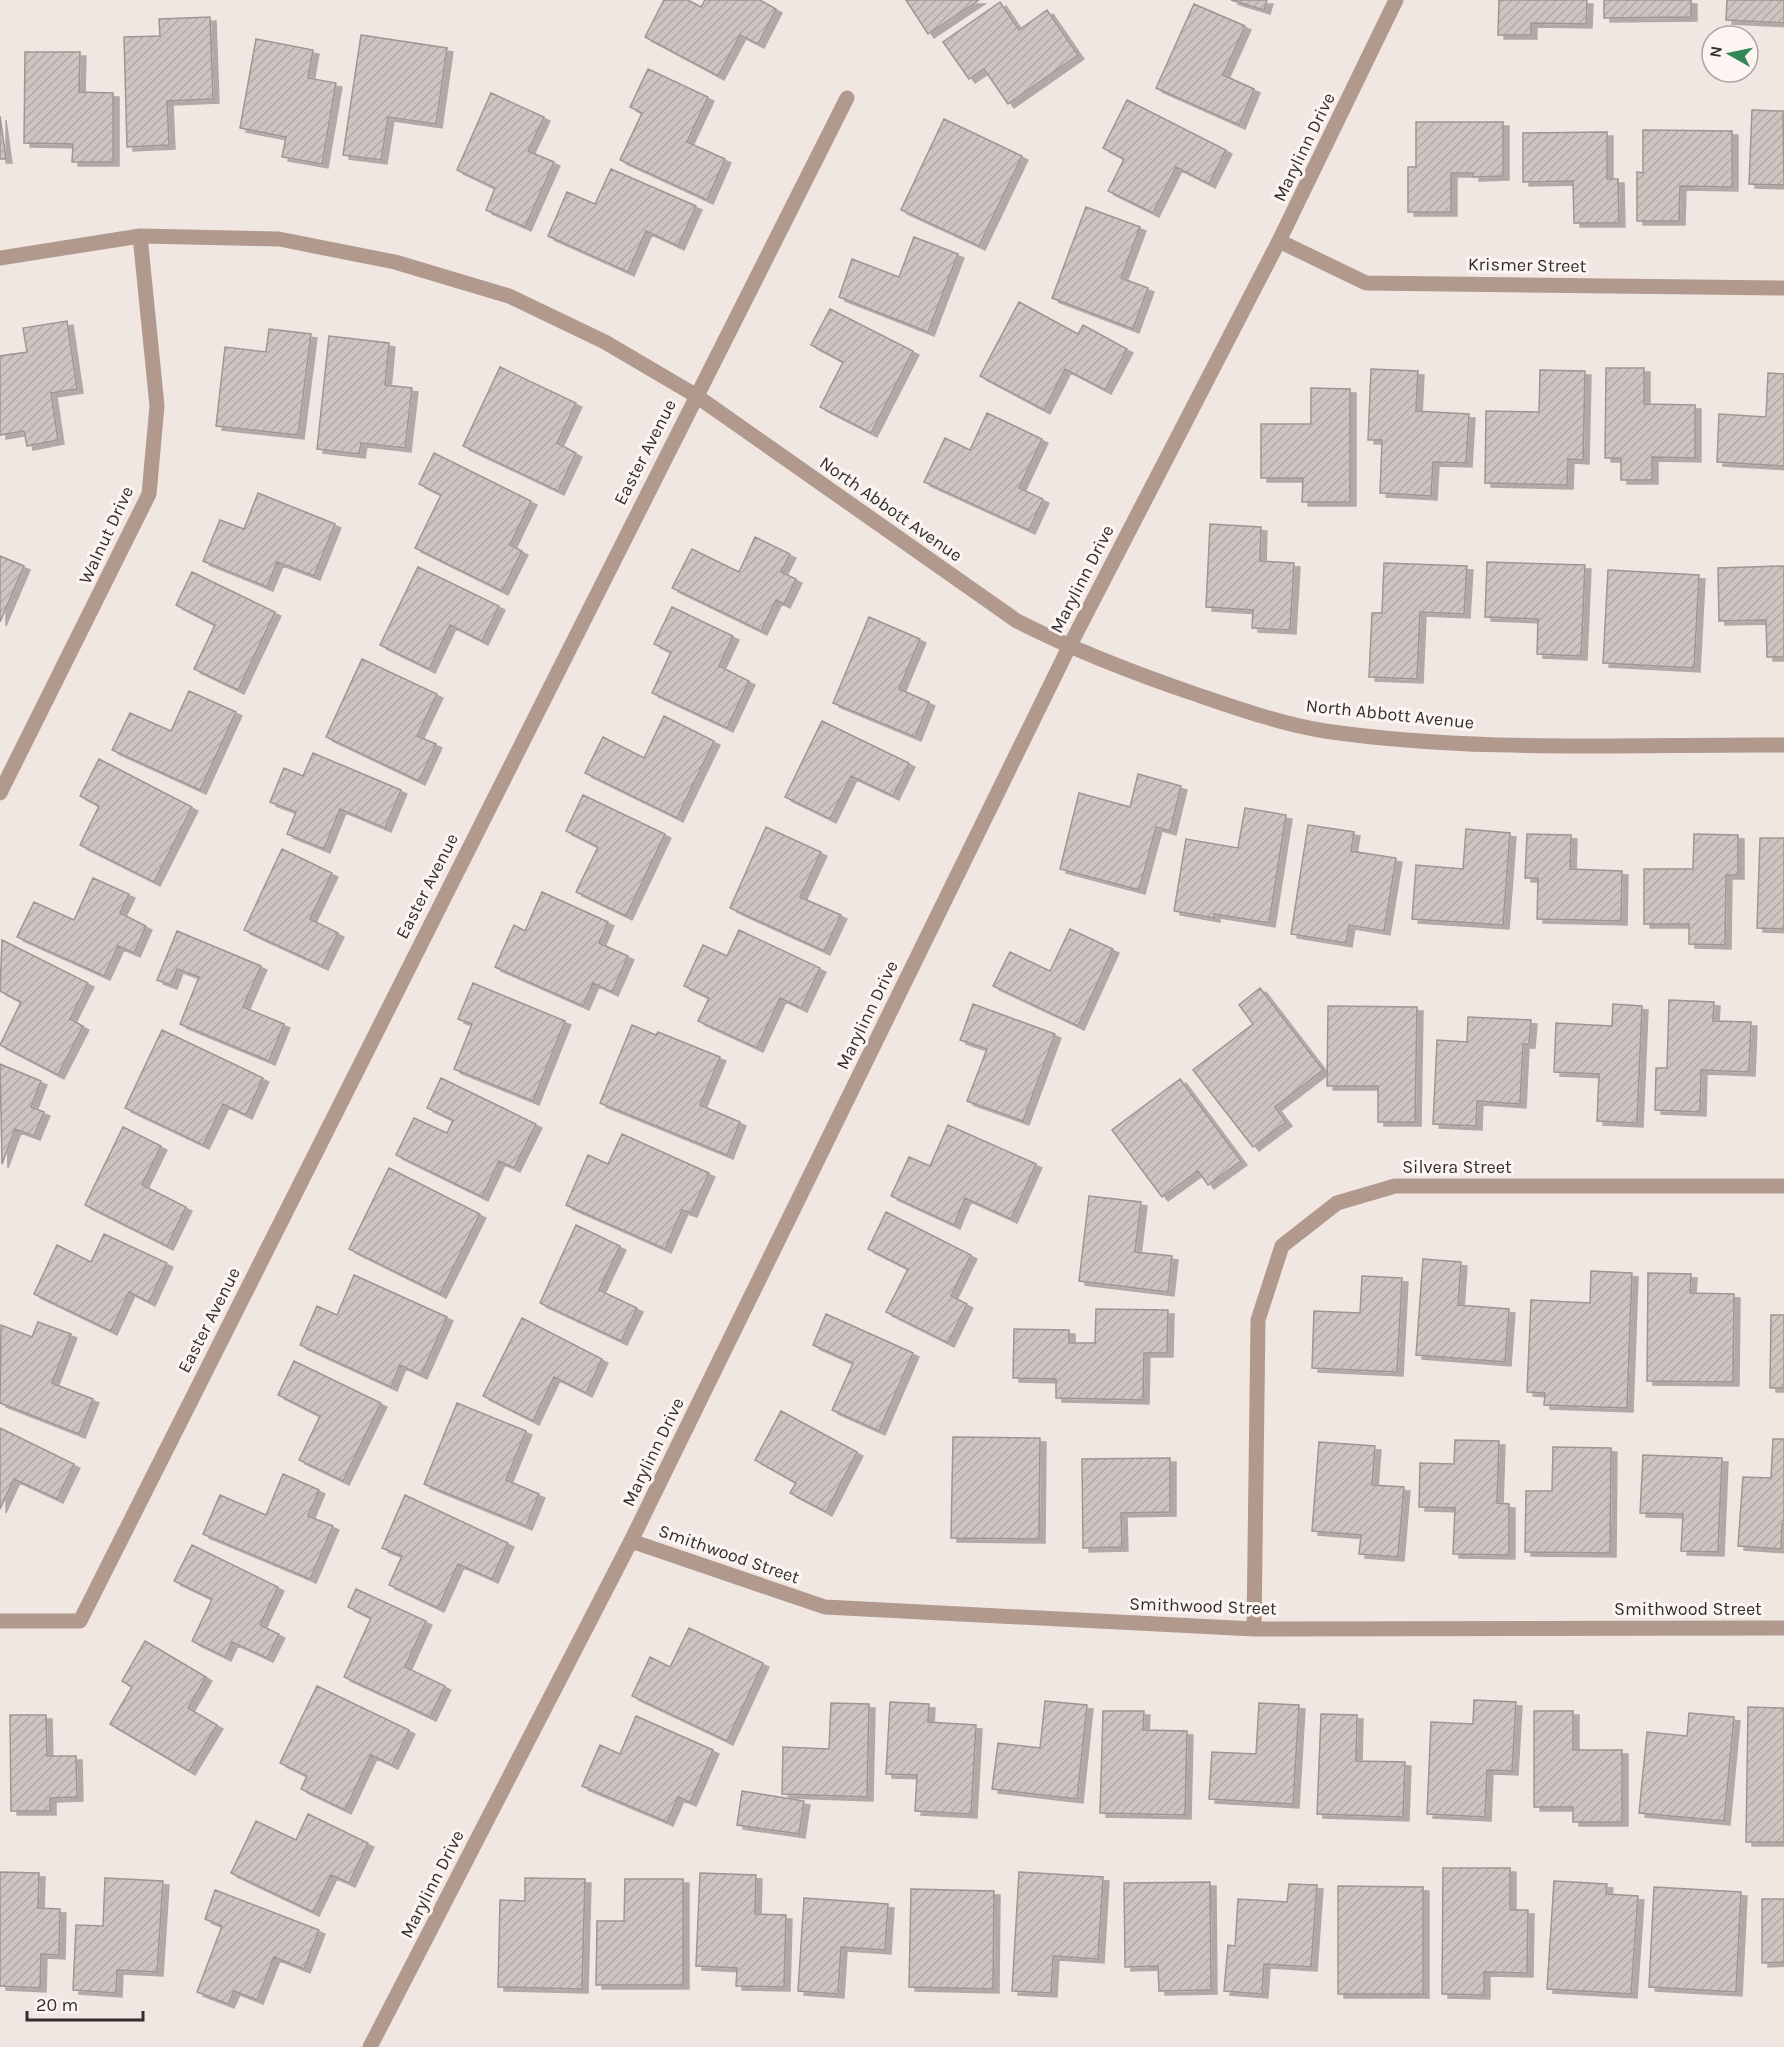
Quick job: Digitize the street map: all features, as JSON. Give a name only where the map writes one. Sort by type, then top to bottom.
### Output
[{"type":"street","name":"Marylinn Drive","points":[[370,2047],[631,1541],[1069,647],[1279,241],[1396,0]]},
{"type":"street","name":"Easter Avenue","points":[[0,1621],[80,1621],[695,395],[847,98]]},
{"type":"street","name":"North Abbott Avenue","points":[[0,258],[140,236],[279,238],[395,262],[509,296],[605,342],[695,395],[1017,621],[1069,647],[1252,714],[1323,730],[1416,741],[1485,744],[1784,745]]},
{"type":"street","name":"Walnut Drive","points":[[0,793],[149,494],[157,406],[140,236]]},
{"type":"street","name":"Krismer Street","points":[[1279,241],[1366,283],[1784,288]]},
{"type":"street","name":"Silvera Street","points":[[1254,1629],[1258,1320],[1282,1246],[1337,1203],[1395,1186],[1784,1186]]},
{"type":"street","name":"Smithwood Street","points":[[631,1541],[825,1607],[1254,1629],[1784,1628]]},
{"type":"building","points":[[664,0],[688,0],[701,7],[705,0],[760,0],[776,9],[758,44],[740,35],[718,76],[645,37]]},
{"type":"building","points":[[906,0],[979,0],[928,34]]},
{"type":"building","points":[[1231,0],[1267,0],[1264,10]]},
{"type":"building","points":[[1499,0],[1587,0],[1586,24],[1531,23],[1531,35],[1498,35]]},
{"type":"building","points":[[1604,0],[1691,0],[1691,17],[1604,18]]},
{"type":"building","points":[[1727,0],[1784,0],[1784,23],[1726,20]]},
{"type":"building","points":[[1000,2],[1019,30],[1047,10],[1078,55],[1008,104],[984,69],[969,79],[943,42]]},
{"type":"building","points":[[1194,4],[1245,26],[1223,75],[1254,89],[1239,125],[1156,88]]},
{"type":"building","points":[[210,17],[213,99],[167,101],[169,145],[127,147],[124,37],[160,36],[159,19]]},
{"type":"building","points":[[361,35],[447,48],[436,124],[388,117],[381,160],[343,155]]},
{"type":"building","points":[[256,39],[313,50],[308,78],[336,83],[322,164],[282,157],[286,137],[240,128]]},
{"type":"building","points":[[25,52],[80,52],[79,92],[113,93],[113,162],[72,162],[73,144],[24,143]]},
{"type":"building","points":[[648,69],[708,97],[687,142],[725,159],[707,200],[620,160],[642,113],[630,107]]},
{"type":"building","points":[[491,93],[544,117],[528,151],[554,162],[525,227],[486,210],[495,188],[457,170]]},
{"type":"building","points":[[1127,100],[1226,150],[1209,184],[1176,167],[1153,213],[1108,191],[1124,159],[1103,148]]},
{"type":"building","points":[[1752,110],[1783,111],[1784,185],[1749,184]]},
{"type":"building","points":[[0,116],[6,159],[0,159]]},
{"type":"building","points":[[944,119],[1022,156],[979,246],[901,210]]},
{"type":"building","points":[[1416,122],[1503,122],[1503,176],[1473,177],[1473,173],[1451,173],[1451,212],[1408,212],[1408,167],[1416,167]]},
{"type":"building","points":[[1643,130],[1732,131],[1732,187],[1680,186],[1679,221],[1637,221],[1637,172],[1643,173]]},
{"type":"building","points":[[1607,132],[1607,179],[1618,179],[1619,223],[1574,223],[1573,181],[1523,182],[1523,133]]},
{"type":"building","points":[[611,169],[696,206],[678,246],[646,231],[628,272],[548,236],[567,192],[595,204]]},
{"type":"building","points":[[1086,207],[1140,227],[1121,278],[1148,288],[1133,329],[1052,298]]},
{"type":"building","points":[[914,237],[958,254],[928,332],[839,297],[852,259],[899,277]]},
{"type":"building","points":[[1019,302],[1078,334],[1083,325],[1127,349],[1105,390],[1065,369],[1044,410],[980,376]]},
{"type":"building","points":[[830,309],[913,351],[871,433],[820,407],[843,362],[811,345]]},
{"type":"building","points":[[67,321],[77,389],[51,393],[58,440],[27,446],[24,431],[0,435],[0,356],[27,352],[23,328]]},
{"type":"building","points":[[269,329],[311,334],[298,435],[216,426],[225,347],[266,352]]},
{"type":"building","points":[[329,336],[389,343],[385,385],[412,388],[405,448],[361,443],[359,454],[317,449]]},
{"type":"building","points":[[500,367],[576,403],[557,443],[576,453],[558,491],[463,446]]},
{"type":"building","points":[[1606,368],[1644,368],[1644,404],[1695,405],[1695,458],[1652,457],[1652,480],[1621,480],[1621,458],[1605,458]]},
{"type":"building","points":[[1371,369],[1418,371],[1416,411],[1469,414],[1466,463],[1433,462],[1431,496],[1380,493],[1382,440],[1368,440]]},
{"type":"building","points":[[1540,370],[1585,371],[1583,460],[1568,459],[1567,485],[1485,483],[1486,411],[1539,412]]},
{"type":"building","points":[[1768,373],[1784,374],[1784,466],[1717,462],[1719,414],[1766,417]]},
{"type":"building","points":[[1311,388],[1350,389],[1350,502],[1302,502],[1303,478],[1261,478],[1261,424],[1311,424]]},
{"type":"building","points":[[987,413],[1042,439],[1019,488],[1043,499],[1029,530],[924,482],[945,438],[970,450]]},
{"type":"building","points":[[434,453],[531,501],[510,545],[522,551],[502,591],[415,548],[441,495],[419,484]]},
{"type":"building","points":[[258,493],[335,524],[314,576],[277,562],[267,587],[203,561],[220,520],[244,529]]},
{"type":"building","points":[[1210,524],[1261,527],[1260,561],[1294,563],[1290,630],[1252,628],[1253,610],[1206,607]]},
{"type":"building","points":[[755,537],[790,554],[781,572],[796,579],[784,604],[776,600],[761,631],[672,588],[692,549],[739,572]]},
{"type":"building","points":[[0,556],[24,566],[0,622]]},
{"type":"building","points":[[1487,562],[1585,565],[1581,656],[1537,654],[1538,619],[1485,617]]},
{"type":"building","points":[[1384,563],[1467,566],[1464,614],[1420,612],[1417,679],[1369,677],[1372,613],[1382,613]]},
{"type":"building","points":[[1784,566],[1784,657],[1767,657],[1766,620],[1719,621],[1718,568]]},
{"type":"building","points":[[418,567],[499,606],[482,641],[450,625],[429,669],[380,645]]},
{"type":"building","points":[[1608,570],[1699,575],[1694,668],[1603,663]]},
{"type":"building","points":[[192,572],[275,612],[238,690],[194,669],[215,625],[176,605]]},
{"type":"building","points":[[672,607],[733,636],[719,666],[749,681],[727,728],[652,693],[671,652],[654,644]]},
{"type":"building","points":[[869,617],[920,639],[899,689],[929,702],[915,737],[833,703]]},
{"type":"building","points":[[362,659],[437,694],[417,736],[436,744],[419,781],[326,737]]},
{"type":"building","points":[[189,691],[236,712],[200,790],[112,750],[130,713],[171,731]]},
{"type":"building","points":[[664,716],[714,741],[677,818],[585,773],[603,737],[644,758]]},
{"type":"building","points":[[822,721],[909,763],[893,796],[851,776],[830,819],[785,797]]},
{"type":"building","points":[[313,753],[401,790],[385,828],[340,809],[324,849],[287,834],[296,812],[270,802],[284,768],[303,776]]},
{"type":"building","points":[[99,759],[192,807],[154,882],[80,845],[99,806],[80,796]]},
{"type":"building","points":[[1138,774],[1181,786],[1170,831],[1156,827],[1139,890],[1060,869],[1079,793],[1130,807]]},
{"type":"building","points":[[583,795],[665,834],[626,916],[576,892],[598,847],[566,831]]},
{"type":"building","points":[[1245,808],[1286,815],[1269,923],[1214,914],[1214,918],[1174,911],[1186,839],[1238,848]]},
{"type":"building","points":[[1308,825],[1354,832],[1351,851],[1396,858],[1384,931],[1349,925],[1346,943],[1291,934]]},
{"type":"building","points":[[766,827],[821,852],[800,897],[841,915],[824,951],[730,908]]},
{"type":"building","points":[[1466,829],[1510,833],[1503,925],[1412,919],[1416,865],[1463,869]]},
{"type":"building","points":[[1527,834],[1571,835],[1570,869],[1622,871],[1621,921],[1537,919],[1538,878],[1525,878]]},
{"type":"building","points":[[1694,834],[1738,835],[1738,875],[1726,875],[1725,945],[1689,944],[1689,924],[1644,924],[1644,869],[1693,869]]},
{"type":"building","points":[[1760,838],[1784,838],[1784,929],[1757,928]]},
{"type":"building","points":[[282,849],[332,873],[310,919],[338,933],[322,966],[244,930]]},
{"type":"building","points":[[93,878],[129,894],[120,913],[146,926],[134,953],[118,946],[104,976],[17,937],[34,902],[74,920]]},
{"type":"building","points":[[542,892],[608,922],[599,943],[628,956],[612,992],[593,983],[583,1006],[495,967],[514,925],[525,931]]},
{"type":"building","points":[[1070,929],[1113,949],[1078,1026],[993,986],[1010,952],[1050,971]]},
{"type":"building","points":[[739,930],[820,968],[801,1008],[780,998],[757,1048],[698,1021],[709,998],[684,986],[703,945],[727,956]]},
{"type":"building","points":[[177,931],[261,966],[243,1007],[284,1024],[269,1061],[180,1024],[199,977],[177,969],[171,985],[157,980]]},
{"type":"building","points":[[2,940],[88,983],[70,1019],[83,1026],[58,1075],[0,1045],[21,1002],[0,991]]},
{"type":"building","points":[[473,983],[565,1021],[533,1101],[454,1069],[472,1024],[458,1019]]},
{"type":"building","points":[[1260,988],[1323,1070],[1275,1107],[1286,1122],[1253,1147],[1193,1070],[1253,1024],[1239,1005]]},
{"type":"building","points":[[1669,1000],[1714,1002],[1713,1021],[1751,1022],[1749,1072],[1701,1070],[1700,1112],[1655,1110],[1656,1068],[1667,1068]]},
{"type":"building","points":[[973,1004],[1055,1034],[1023,1121],[967,1101],[987,1049],[960,1040]]},
{"type":"building","points":[[1613,1004],[1642,1006],[1637,1123],[1597,1121],[1599,1074],[1554,1072],[1556,1023],[1612,1026]]},
{"type":"building","points":[[1328,1006],[1417,1007],[1415,1122],[1378,1122],[1378,1086],[1327,1086]]},
{"type":"building","points":[[1468,1017],[1531,1020],[1529,1044],[1523,1044],[1520,1104],[1477,1101],[1476,1126],[1433,1124],[1437,1040],[1467,1042]]},
{"type":"building","points":[[632,1025],[656,1035],[658,1032],[720,1057],[700,1105],[740,1122],[727,1155],[600,1103]]},
{"type":"building","points":[[162,1030],[263,1078],[246,1115],[223,1104],[203,1145],[125,1108]]},
{"type":"building","points":[[0,1064],[41,1081],[31,1107],[44,1112],[34,1136],[15,1129],[2,1164]]},
{"type":"building","points":[[441,1078],[536,1124],[514,1168],[499,1161],[482,1197],[396,1155],[414,1118],[447,1133],[453,1120],[427,1108]]},
{"type":"building","points":[[1180,1079],[1241,1161],[1208,1185],[1198,1171],[1162,1197],[1112,1130]]},
{"type":"building","points":[[948,1125],[1036,1164],[1011,1219],[965,1198],[954,1225],[891,1196],[909,1157],[930,1166]]},
{"type":"building","points":[[123,1127],[161,1146],[142,1185],[186,1207],[167,1246],[85,1205]]},
{"type":"building","points":[[622,1134],[709,1173],[691,1213],[682,1210],[665,1249],[566,1205],[588,1155],[608,1164]]},
{"type":"building","points":[[389,1168],[480,1214],[440,1294],[349,1249]]},
{"type":"building","points":[[1089,1196],[1141,1202],[1135,1252],[1172,1256],[1168,1292],[1079,1281]]},
{"type":"building","points":[[886,1212],[971,1255],[951,1296],[967,1304],[948,1343],[886,1312],[908,1269],[868,1249]]},
{"type":"building","points":[[576,1225],[620,1246],[599,1290],[637,1308],[621,1341],[540,1303]]},
{"type":"building","points":[[104,1234],[167,1263],[149,1302],[129,1292],[111,1331],[34,1294],[57,1245],[91,1262]]},
{"type":"building","points":[[1423,1259],[1461,1262],[1458,1305],[1509,1309],[1505,1362],[1416,1355]]},
{"type":"building","points":[[1591,1271],[1632,1273],[1627,1408],[1544,1405],[1545,1393],[1527,1392],[1531,1300],[1590,1303]]},
{"type":"building","points":[[1648,1273],[1691,1274],[1690,1293],[1734,1294],[1733,1382],[1647,1381]]},
{"type":"building","points":[[354,1275],[447,1317],[421,1375],[400,1365],[391,1387],[300,1345],[317,1306],[337,1315]]},
{"type":"building","points":[[1362,1276],[1402,1278],[1397,1372],[1312,1368],[1314,1311],[1360,1313]]},
{"type":"building","points":[[1096,1309],[1168,1310],[1167,1353],[1144,1353],[1143,1400],[1056,1398],[1056,1379],[1013,1378],[1014,1329],[1069,1330],[1069,1343],[1095,1343]]},
{"type":"building","points":[[826,1314],[913,1353],[879,1431],[832,1410],[853,1363],[813,1345]]},
{"type":"building","points":[[1771,1315],[1784,1315],[1784,1388],[1770,1388]]},
{"type":"building","points":[[522,1318],[602,1359],[586,1393],[554,1377],[533,1421],[483,1396]]},
{"type":"building","points":[[38,1322],[71,1334],[52,1383],[93,1399],[79,1434],[0,1403],[1,1325],[32,1337]]},
{"type":"building","points":[[294,1361],[381,1403],[343,1481],[299,1460],[320,1416],[278,1395]]},
{"type":"building","points":[[457,1403],[526,1431],[506,1480],[539,1494],[526,1526],[424,1484]]},
{"type":"building","points":[[781,1411],[857,1452],[826,1512],[790,1493],[796,1483],[755,1460]]},
{"type":"building","points":[[0,1428],[74,1464],[57,1499],[14,1479],[0,1509]]},
{"type":"building","points":[[953,1437],[1040,1438],[1039,1539],[951,1538]]},
{"type":"building","points":[[1773,1439],[1784,1439],[1784,1524],[1782,1524],[1781,1549],[1738,1546],[1743,1477],[1771,1478]]},
{"type":"building","points":[[1455,1440],[1499,1441],[1497,1503],[1509,1504],[1509,1555],[1453,1554],[1455,1508],[1419,1507],[1420,1463],[1454,1464]]},
{"type":"building","points":[[1319,1442],[1375,1446],[1372,1485],[1404,1487],[1398,1557],[1359,1554],[1361,1535],[1312,1531]]},
{"type":"building","points":[[1553,1447],[1611,1448],[1610,1553],[1525,1552],[1526,1491],[1552,1491]]},
{"type":"building","points":[[1643,1455],[1722,1458],[1718,1552],[1681,1551],[1683,1514],[1640,1513]]},
{"type":"building","points":[[1170,1458],[1170,1512],[1121,1513],[1122,1547],[1083,1548],[1082,1459]]},
{"type":"building","points":[[283,1474],[319,1490],[308,1516],[333,1526],[310,1579],[203,1534],[220,1495],[266,1515]]},
{"type":"building","points":[[405,1495],[508,1543],[492,1579],[458,1564],[438,1608],[389,1585],[402,1556],[382,1548]]},
{"type":"building","points":[[192,1545],[278,1587],[260,1625],[279,1634],[267,1658],[232,1642],[225,1657],[192,1641],[212,1599],[174,1581]]},
{"type":"building","points":[[356,1589],[426,1621],[405,1667],[445,1686],[430,1717],[344,1677],[371,1618],[348,1607]]},
{"type":"building","points":[[689,1628],[763,1663],[727,1741],[632,1696],[650,1657],[670,1667]]},
{"type":"building","points":[[145,1641],[206,1677],[188,1708],[217,1725],[189,1771],[110,1724],[132,1687],[122,1681]]},
{"type":"building","points":[[317,1686],[409,1730],[392,1765],[371,1755],[345,1810],[301,1789],[307,1776],[280,1763]]},
{"type":"building","points":[[1474,1700],[1516,1702],[1512,1771],[1487,1770],[1485,1817],[1427,1814],[1431,1722],[1473,1724]]},
{"type":"building","points":[[1045,1701],[1087,1705],[1077,1799],[992,1789],[998,1743],[1040,1748]]},
{"type":"building","points":[[890,1702],[929,1704],[928,1722],[976,1725],[971,1814],[915,1811],[917,1775],[886,1774]]},
{"type":"building","points":[[831,1703],[869,1704],[867,1797],[782,1794],[783,1747],[829,1749]]},
{"type":"building","points":[[1259,1703],[1299,1705],[1293,1804],[1209,1799],[1212,1752],[1256,1754]]},
{"type":"building","points":[[1748,1707],[1784,1708],[1784,1842],[1746,1842]]},
{"type":"building","points":[[1103,1711],[1144,1711],[1143,1730],[1187,1731],[1185,1815],[1100,1813]]},
{"type":"building","points":[[1534,1711],[1573,1711],[1573,1750],[1622,1750],[1622,1822],[1573,1822],[1573,1807],[1534,1807]]},
{"type":"building","points":[[1689,1713],[1734,1717],[1724,1821],[1639,1813],[1647,1732],[1687,1736]]},
{"type":"building","points":[[1321,1714],[1357,1715],[1356,1761],[1405,1762],[1403,1817],[1317,1814]]},
{"type":"building","points":[[10,1715],[46,1715],[47,1756],[76,1756],[77,1797],[50,1798],[50,1811],[11,1811]]},
{"type":"building","points":[[636,1716],[713,1750],[690,1802],[678,1797],[667,1822],[582,1786],[600,1745],[620,1754]]},
{"type":"building","points":[[742,1791],[804,1801],[799,1834],[737,1825]]},
{"type":"building","points":[[308,1814],[368,1843],[349,1883],[331,1875],[313,1912],[231,1873],[256,1821],[296,1840]]},
{"type":"building","points":[[1443,1868],[1510,1868],[1510,1910],[1528,1910],[1527,1973],[1484,1972],[1484,1995],[1442,1994]]},
{"type":"building","points":[[0,1872],[39,1873],[38,1908],[60,1909],[59,1955],[41,1954],[40,1988],[0,1986]]},
{"type":"building","points":[[1019,1872],[1103,1877],[1098,1959],[1053,1956],[1051,1993],[1012,1991]]},
{"type":"building","points":[[700,1873],[756,1875],[755,1914],[786,1915],[784,1987],[736,1986],[737,1968],[696,1966]]},
{"type":"building","points":[[105,1878],[163,1881],[157,1972],[117,1970],[116,1993],[73,1990],[76,1925],[103,1926]]},
{"type":"building","points":[[525,1878],[585,1879],[582,1989],[498,1987],[500,1900],[525,1901]]},
{"type":"building","points":[[625,1879],[683,1879],[683,1985],[596,1985],[597,1921],[624,1921]]},
{"type":"building","points":[[1554,1881],[1607,1884],[1606,1894],[1638,1896],[1631,1994],[1547,1989]]},
{"type":"building","points":[[1210,1882],[1211,1990],[1159,1991],[1158,1966],[1125,1967],[1124,1883]]},
{"type":"building","points":[[1289,1884],[1317,1885],[1311,1967],[1264,1964],[1262,1994],[1224,1991],[1228,1945],[1235,1946],[1238,1899],[1287,1902]]},
{"type":"building","points":[[1338,1886],[1423,1887],[1423,1994],[1338,1994]]},
{"type":"building","points":[[1654,1887],[1741,1892],[1736,1992],[1649,1987]]},
{"type":"building","points":[[911,1889],[994,1891],[993,1989],[909,1987]]},
{"type":"building","points":[[215,1890],[319,1930],[304,1969],[274,1957],[257,2000],[234,1991],[228,2004],[197,1992],[222,1926],[205,1919]]},
{"type":"building","points":[[804,1898],[888,1904],[885,1950],[841,1947],[838,1994],[798,1991]]},
{"type":"building","points":[[1762,1899],[1784,1899],[1784,1962],[1762,1963]]}]
